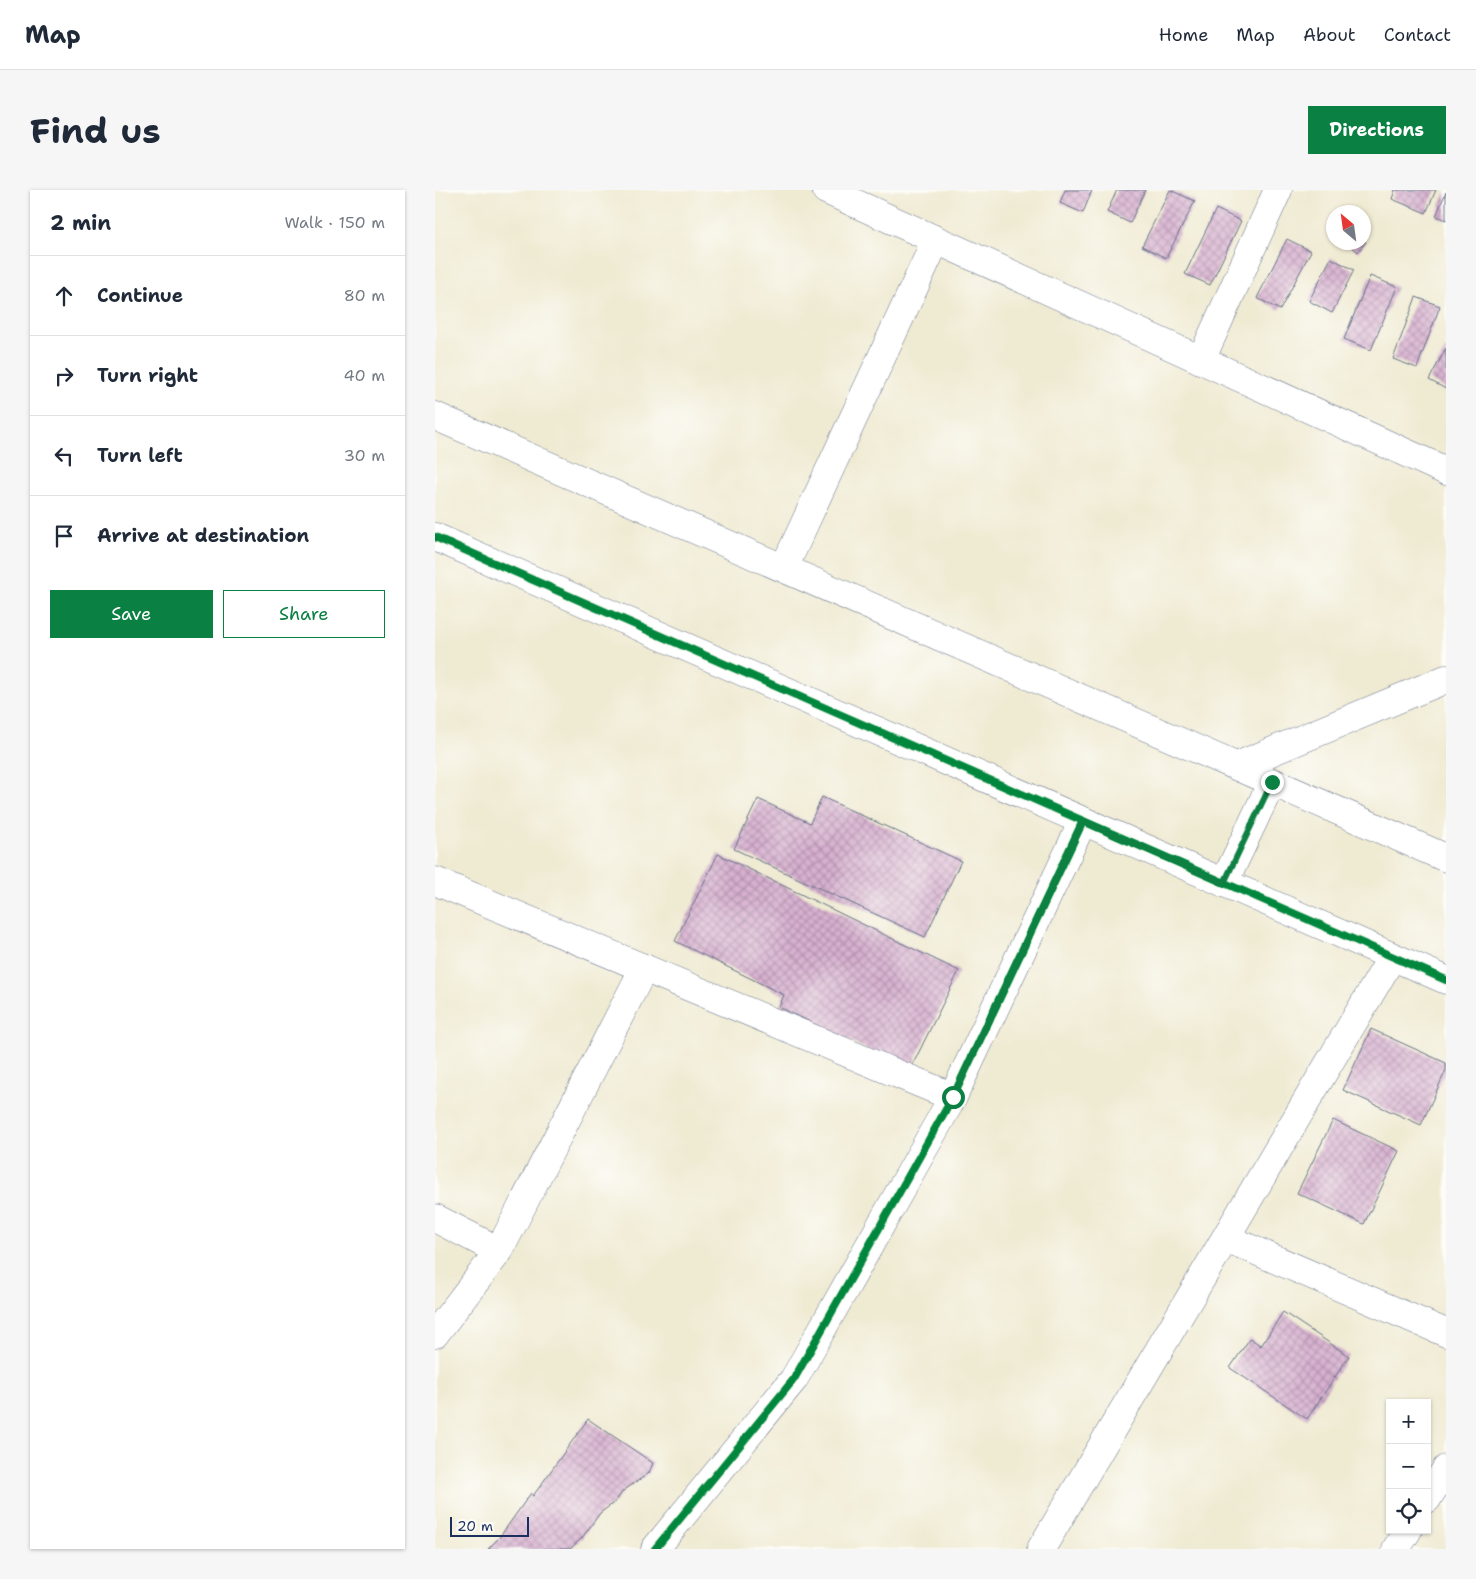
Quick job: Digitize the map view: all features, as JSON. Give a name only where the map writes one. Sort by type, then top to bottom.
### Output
[{"type":"street","points":[[826,190],[1446,470]]},
{"type":"street","points":[[1201,360],[1278,190]]},
{"type":"street","points":[[784,568],[935,240]]},
{"type":"street","points":[[435,416],[1446,858]]},
{"type":"street","points":[[435,538],[1446,980]]},
{"type":"street","points":[[1237,766],[1446,679]]},
{"type":"street","points":[[1224,883],[1272,782]]},
{"type":"street","points":[[655,1549],[794,1379],[953,1097],[1083,821]]},
{"type":"street","points":[[435,881],[953,1097]]},
{"type":"street","points":[[1041,1549],[1392,957]]},
{"type":"street","points":[[435,1334],[499,1250],[643,968]]},
{"type":"street","points":[[435,1218],[499,1250]]},
{"type":"street","points":[[1226,1238],[1446,1333]]},
{"type":"street","points":[[1431,1493],[1446,1469]]},
{"type":"street","points":[[1396,1549],[1405,1534]]},
{"type":"building","points":[[1065,190],[1092,190],[1083,213],[1060,203]]},
{"type":"building","points":[[1117,190],[1145,190],[1130,223],[1107,212]]},
{"type":"building","points":[[1170,190],[1195,201],[1166,258],[1142,246]]},
{"type":"building","points":[[1395,190],[1436,190],[1426,213],[1392,199]]},
{"type":"building","points":[[1446,192],[1446,220],[1436,216]]},
{"type":"building","points":[[1216,209],[1241,221],[1210,285],[1185,274]]},
{"type":"building","points":[[1287,239],[1311,251],[1280,310],[1257,298]]},
{"type":"building","points":[[1331,258],[1354,270],[1332,313],[1309,301]]},
{"type":"building","points":[[1370,276],[1397,287],[1371,350],[1344,339]]},
{"type":"building","points":[[1416,297],[1440,306],[1417,368],[1393,359]]},
{"type":"building","points":[[1446,348],[1446,389],[1429,380]]},
{"type":"building","points":[[822,797],[961,861],[925,937],[734,849],[758,799],[810,823]]},
{"type":"building","points":[[718,854],[959,971],[910,1070],[779,1007],[784,995],[675,941]]},
{"type":"building","points":[[1371,1029],[1446,1063],[1446,1070],[1421,1125],[1343,1090]]},
{"type":"building","points":[[1333,1120],[1399,1151],[1364,1224],[1297,1193]]},
{"type":"building","points":[[1283,1312],[1349,1356],[1307,1419],[1230,1368],[1250,1338],[1261,1346]]},
{"type":"building","points":[[588,1419],[653,1463],[649,1473],[623,1491],[615,1502],[600,1513],[582,1538],[570,1549],[488,1549],[499,1538],[531,1493],[533,1496]]},
{"type":"cycle path","points":[[435,537],[1446,980]]},
{"type":"cycle path","points":[[655,1549],[794,1379],[953,1097],[1083,821]]},
{"type":"route","points":[[953,1097],[1083,821],[1224,883],[1272,782]]}]
